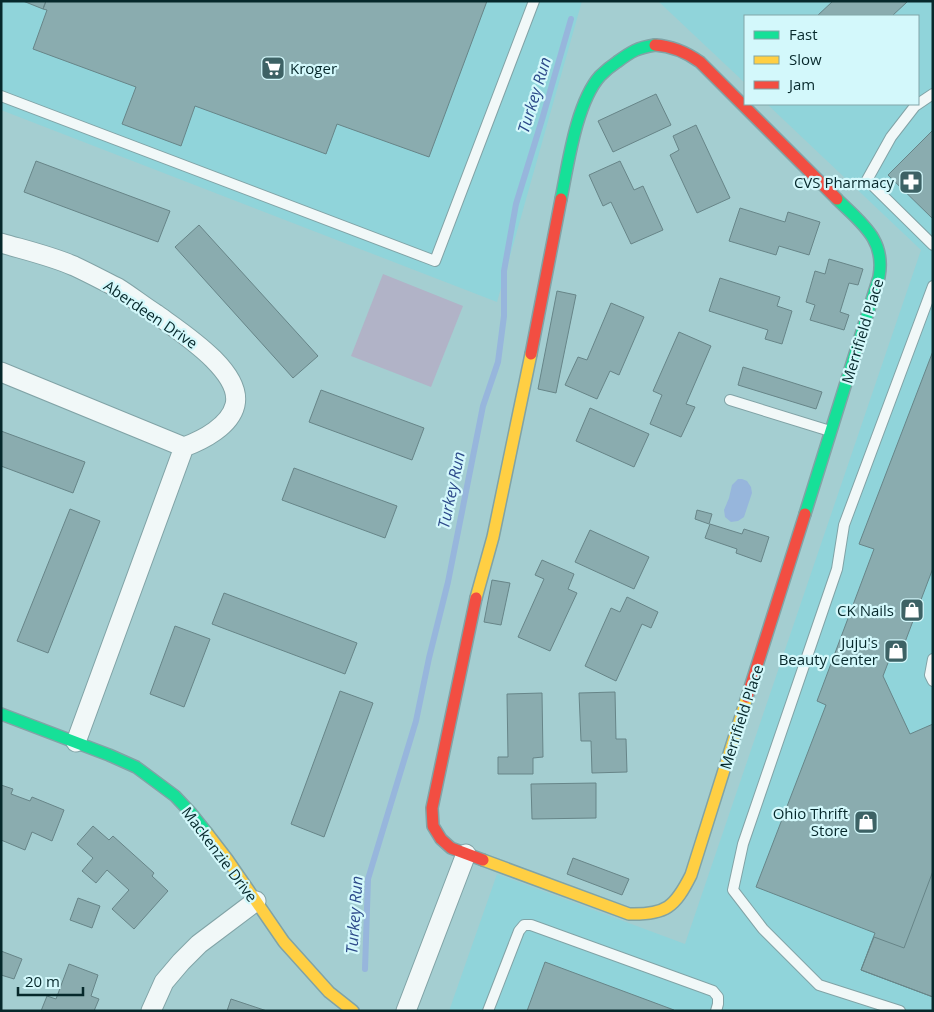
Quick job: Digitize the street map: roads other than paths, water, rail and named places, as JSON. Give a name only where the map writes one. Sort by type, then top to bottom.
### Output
[{"type":"street","name":"Merrifield Place","points":[[664,45],[683,51],[700,62],[864,226],[877,244],[881,254],[882,266],[831,432],[691,875],[678,899],[669,908],[656,913],[643,915],[629,914],[466,854],[451,848],[441,839],[433,826],[432,808],[478,588],[493,537],[549,265],[572,141],[584,102],[591,89],[608,69],[632,51],[642,47],[664,45]]},
{"type":"street","name":"Aberdeen Drive","points":[[1,243],[72,266],[120,289],[198,344],[215,361],[230,380],[234,391],[235,404],[230,415],[213,433],[184,447]]},
{"type":"street","points":[[1,372],[184,447],[76,742]]},
{"type":"street","name":"Mackenzie Drive","points":[[1,714],[109,755],[136,768],[175,796],[196,819],[227,859],[284,942],[329,992],[353,1011]]},
{"type":"street","points":[[406,1011],[466,854]]},
{"type":"street","points":[[151,1011],[164,982],[181,962],[200,944],[256,901]]},
{"type":"lane","points":[[1,96],[435,260],[534,1]]},
{"type":"lane","points":[[919,103],[933,94]]},
{"type":"lane","points":[[916,105],[891,137],[867,180],[933,245]]},
{"type":"lane","points":[[900,1011],[819,985],[763,929],[733,890],[743,844],[837,569],[844,525],[933,286]]},
{"type":"lane","points":[[730,400],[831,432]]},
{"type":"lane","points":[[933,659],[930,675],[933,682]]},
{"type":"lane","points":[[488,1011],[519,931],[524,925],[531,924],[713,991],[718,997],[716,1011]]},
{"type":"waterway","name":"Turkey Run","points":[[365,969],[368,879],[416,721],[448,582],[483,406],[498,362],[504,316],[504,271],[516,204],[571,19]]},
{"type":"place","name":"Kroger","points":[[273,68]]},
{"type":"place","name":"CVS Pharmacy","points":[[911,182]]},
{"type":"place","name":"CK Nails","points":[[912,610]]},
{"type":"place","name":"Juju's Beauty Center","points":[[896,651]]},
{"type":"place","name":"Ohio Thrift Store","points":[[866,822]]}]
